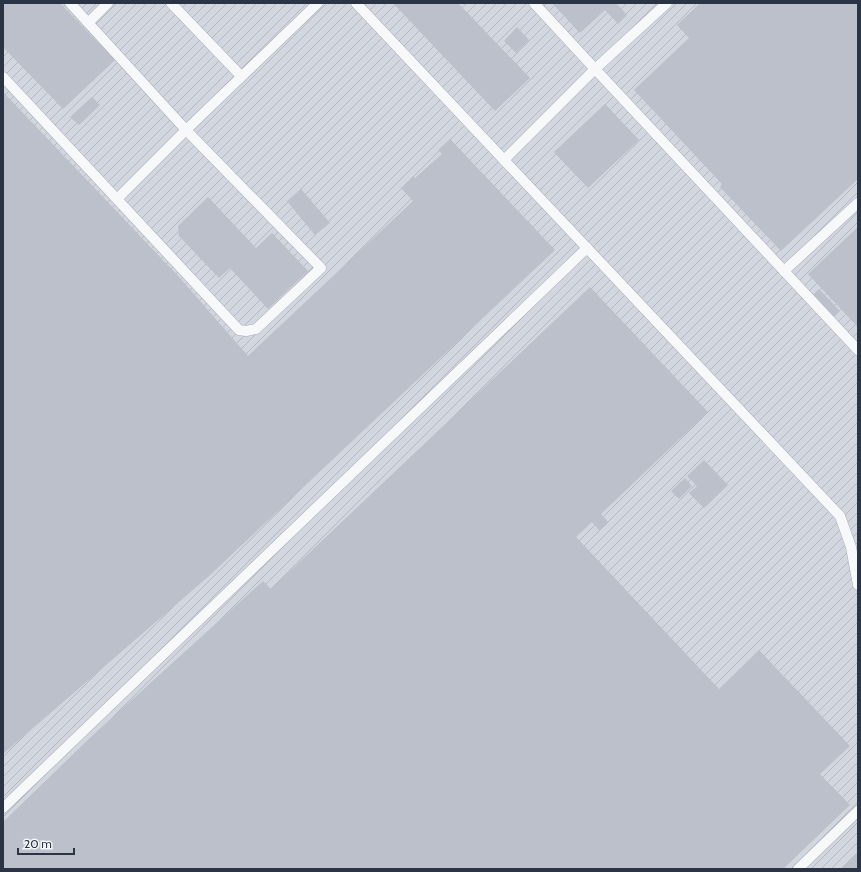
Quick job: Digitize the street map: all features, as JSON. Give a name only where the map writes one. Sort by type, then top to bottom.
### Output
[{"type":"lane","points":[[3,77],[239,330],[246,331],[256,329],[321,268],[186,130],[70,3]]},
{"type":"lane","points":[[88,23],[108,3]]},
{"type":"lane","points":[[171,3],[241,76]]},
{"type":"lane","points":[[117,199],[241,76],[318,3]]},
{"type":"lane","points":[[356,3],[840,516],[856,557],[858,583]]},
{"type":"lane","points":[[534,3],[858,350]]},
{"type":"lane","points":[[504,160],[595,68],[667,3]]},
{"type":"lane","points":[[784,271],[858,203]]},
{"type":"lane","points":[[3,808],[587,248]]},
{"type":"lane","points":[[798,869],[858,811]]},
{"type":"shaded area","points":[[3,3],[858,3],[858,869],[3,869]]},
{"type":"building","points":[[3,3],[60,3],[115,60],[63,109],[3,47]]},
{"type":"building","points":[[393,3],[458,3],[530,78],[495,111]]},
{"type":"building","points":[[552,3],[616,3],[627,15],[618,24],[605,10],[580,33]]},
{"type":"building","points":[[700,3],[858,3],[858,179],[781,251],[720,187],[722,184],[634,90],[689,38],[677,25]]},
{"type":"building","points":[[517,27],[529,40],[516,53],[504,41]]},
{"type":"building","points":[[3,92],[179,277],[248,356],[413,201],[401,188],[413,176],[415,178],[442,154],[438,150],[450,139],[555,250],[209,576],[3,754]]},
{"type":"building","points":[[92,97],[100,105],[79,125],[70,117]]},
{"type":"building","points":[[605,104],[639,140],[588,188],[554,152]]},
{"type":"building","points":[[301,189],[330,223],[315,235],[287,201]]},
{"type":"building","points":[[208,197],[256,248],[272,233],[308,271],[268,309],[230,268],[219,278],[179,236],[178,226]]},
{"type":"building","points":[[858,227],[858,327],[808,274]]},
{"type":"building","points":[[590,287],[708,412],[601,514],[608,522],[599,530],[592,522],[576,537],[719,689],[759,650],[850,746],[820,774],[850,805],[783,869],[3,869],[3,822],[93,735],[263,581],[271,589]]},
{"type":"building","points":[[819,289],[840,311],[834,317],[813,295]]},
{"type":"building","points":[[704,460],[728,485],[704,508],[689,493],[697,486],[687,476]]},
{"type":"building","points":[[685,478],[692,486],[679,499],[671,491]]},
{"type":"building","points":[[858,853],[858,869],[841,869]]}]
